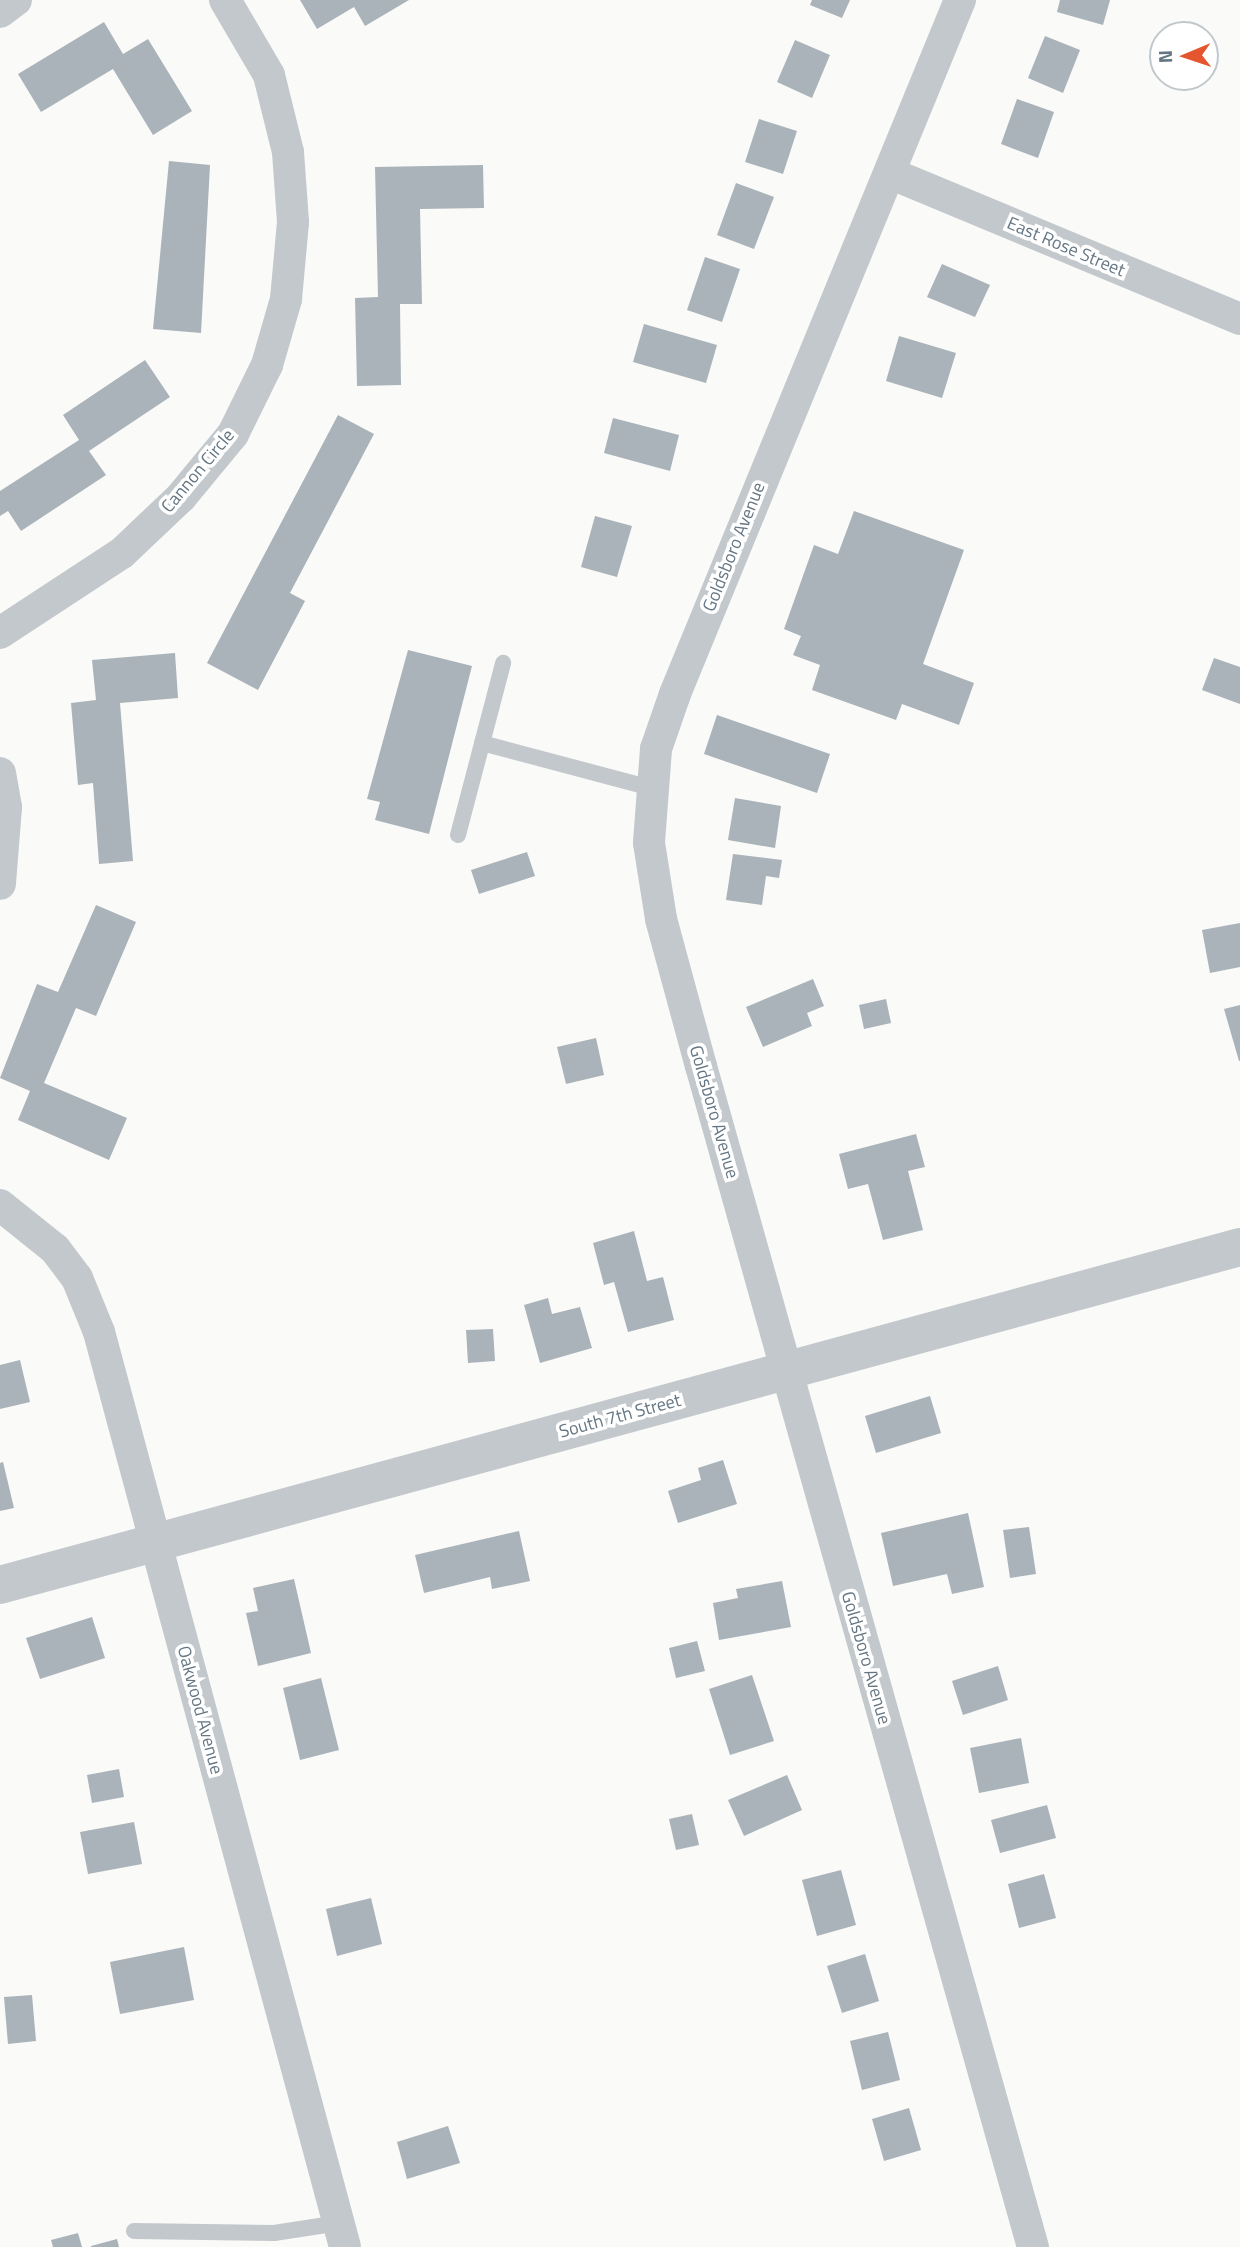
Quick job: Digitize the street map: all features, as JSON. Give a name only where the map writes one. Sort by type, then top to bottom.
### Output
[{"type":"street","points":[[0,12],[16,0]]},
{"type":"street","name":"Cannon Circle","points":[[0,633],[122,552],[181,497],[233,434],[267,365],[286,299],[293,222],[288,152],[269,75],[225,0]]},
{"type":"street","name":"Goldsboro Avenue","points":[[960,0],[892,174],[685,668],[656,749],[651,788],[649,844],[661,919],[1033,2247]]},
{"type":"street","name":"East Rose Street","points":[[892,174],[1240,319]]},
{"type":"street","points":[[0,773],[6,807],[0,884]]},
{"type":"street","name":"Oakwood Avenue","points":[[0,1205],[55,1249],[77,1278],[99,1332],[342,2235]]},
{"type":"street","name":"South 7th Street","points":[[0,1586],[1240,1247]]},
{"type":"lane","points":[[458,835],[503,663]]},
{"type":"lane","points":[[482,743],[651,788]]},
{"type":"lane","points":[[134,2231],[342,2235]]},
{"type":"building","points":[[300,0],[409,0],[365,26],[354,7],[317,29]]},
{"type":"building","points":[[812,0],[850,0],[842,18],[810,5]]},
{"type":"building","points":[[1060,0],[1110,0],[1103,25],[1057,12]]},
{"type":"building","points":[[104,22],[123,54],[148,39],[192,111],[153,135],[113,69],[41,112],[18,74]]},
{"type":"building","points":[[1045,36],[1080,50],[1063,93],[1028,78]]},
{"type":"building","points":[[795,40],[830,55],[812,98],[777,82]]},
{"type":"building","points":[[1017,99],[1054,112],[1038,158],[1001,144]]},
{"type":"building","points":[[759,119],[797,131],[783,174],[745,162]]},
{"type":"building","points":[[169,161],[210,165],[201,333],[153,329]]},
{"type":"building","points":[[483,165],[484,208],[420,209],[422,304],[400,304],[401,385],[357,386],[355,298],[378,297],[375,167]]},
{"type":"building","points":[[736,183],[774,197],[754,249],[717,235]]},
{"type":"building","points":[[705,257],[740,269],[722,322],[687,310]]},
{"type":"building","points":[[942,264],[990,285],[975,317],[927,297]]},
{"type":"building","points":[[644,324],[717,345],[706,383],[633,362]]},
{"type":"building","points":[[899,336],[956,353],[942,398],[886,381]]},
{"type":"building","points":[[145,360],[170,397],[89,451],[106,475],[21,531],[8,511],[0,516],[0,491],[79,440],[63,415]]},
{"type":"building","points":[[338,415],[374,434],[290,593],[305,601],[258,690],[207,663]]},
{"type":"building","points":[[613,418],[679,435],[670,471],[604,453]]},
{"type":"building","points":[[854,511],[964,550],[923,664],[974,683],[959,725],[902,704],[896,720],[812,690],[820,665],[793,655],[801,636],[784,629],[814,545],[838,554]]},
{"type":"building","points":[[595,516],[632,526],[617,577],[581,567]]},
{"type":"building","points":[[408,650],[472,666],[429,834],[375,820],[380,802],[367,799]]},
{"type":"building","points":[[175,653],[178,698],[120,703],[133,861],[99,864],[93,783],[78,785],[71,703],[96,700],[92,660]]},
{"type":"building","points":[[1214,658],[1240,667],[1240,704],[1202,690]]},
{"type":"building","points":[[717,715],[830,754],[817,793],[704,754]]},
{"type":"building","points":[[735,798],[781,806],[775,848],[728,840]]},
{"type":"building","points":[[527,852],[535,876],[479,894],[471,870]]},
{"type":"building","points":[[733,854],[782,860],[779,878],[766,876],[762,905],[726,900]]},
{"type":"building","points":[[96,905],[136,922],[96,1016],[76,1008],[44,1083],[127,1118],[109,1160],[18,1120],[30,1091],[0,1078],[37,984],[58,992]]},
{"type":"building","points":[[1240,923],[1240,967],[1210,973],[1202,930]]},
{"type":"building","points":[[813,979],[824,1006],[807,1013],[812,1026],[763,1047],[746,1007]]},
{"type":"building","points":[[886,999],[891,1023],[864,1029],[859,1005]]},
{"type":"building","points":[[1240,1005],[1240,1061],[1239,1061],[1224,1009]]},
{"type":"building","points":[[596,1038],[604,1075],[566,1084],[557,1047]]},
{"type":"building","points":[[916,1134],[925,1167],[908,1171],[923,1230],[883,1240],[868,1184],[848,1189],[839,1154]]},
{"type":"building","points":[[634,1231],[647,1281],[663,1277],[674,1320],[628,1332],[614,1282],[604,1285],[593,1243]]},
{"type":"building","points":[[548,1298],[552,1314],[580,1307],[592,1348],[540,1363],[524,1305]]},
{"type":"building","points":[[493,1329],[495,1361],[468,1363],[466,1330]]},
{"type":"building","points":[[20,1360],[30,1402],[0,1409],[0,1365]]},
{"type":"building","points":[[930,1396],[941,1433],[876,1453],[865,1416]]},
{"type":"building","points":[[723,1460],[737,1504],[678,1523],[668,1491],[701,1480],[698,1468]]},
{"type":"building","points":[[3,1462],[14,1508],[0,1511],[0,1463]]},
{"type":"building","points":[[968,1513],[984,1587],[952,1594],[947,1574],[893,1586],[881,1533]]},
{"type":"building","points":[[1029,1527],[1036,1574],[1010,1578],[1003,1530]]},
{"type":"building","points":[[519,1531],[530,1581],[492,1589],[490,1577],[424,1593],[415,1555]]},
{"type":"building","points":[[294,1579],[311,1653],[258,1666],[246,1613],[258,1611],[253,1588]]},
{"type":"building","points":[[782,1581],[791,1627],[719,1640],[713,1603],[738,1598],[736,1589]]},
{"type":"building","points":[[92,1617],[105,1658],[40,1679],[26,1638]]},
{"type":"building","points":[[697,1641],[705,1671],[676,1678],[669,1648]]},
{"type":"building","points":[[998,1666],[1008,1700],[963,1715],[952,1681]]},
{"type":"building","points":[[752,1675],[774,1741],[730,1755],[709,1689]]},
{"type":"building","points":[[321,1678],[339,1750],[300,1760],[283,1688]]},
{"type":"building","points":[[1021,1738],[1029,1783],[979,1793],[970,1748]]},
{"type":"building","points":[[119,1769],[124,1797],[92,1803],[87,1775]]},
{"type":"building","points":[[787,1775],[802,1810],[744,1836],[728,1800]]},
{"type":"building","points":[[1047,1805],[1056,1838],[1000,1853],[991,1820]]},
{"type":"building","points":[[692,1814],[699,1845],[676,1850],[669,1819]]},
{"type":"building","points":[[134,1822],[142,1864],[88,1874],[80,1832]]},
{"type":"building","points":[[841,1870],[856,1925],[817,1936],[802,1880]]},
{"type":"building","points":[[1044,1874],[1056,1918],[1019,1928],[1008,1884]]},
{"type":"building","points":[[371,1898],[382,1944],[337,1956],[326,1909]]},
{"type":"building","points":[[184,1947],[194,2000],[120,2014],[110,1962]]},
{"type":"building","points":[[865,1954],[879,2001],[842,2013],[827,1966]]},
{"type":"building","points":[[32,1995],[36,2041],[8,2044],[4,1997]]},
{"type":"building","points":[[888,2032],[900,2080],[862,2090],[850,2041]]},
{"type":"building","points":[[909,2108],[921,2150],[884,2161],[872,2119]]},
{"type":"building","points":[[448,2126],[460,2163],[407,2179],[397,2142]]},
{"type":"building","points":[[78,2233],[82,2247],[53,2247],[51,2240]]},
{"type":"building","points":[[117,2239],[119,2247],[91,2247],[91,2246]]}]
